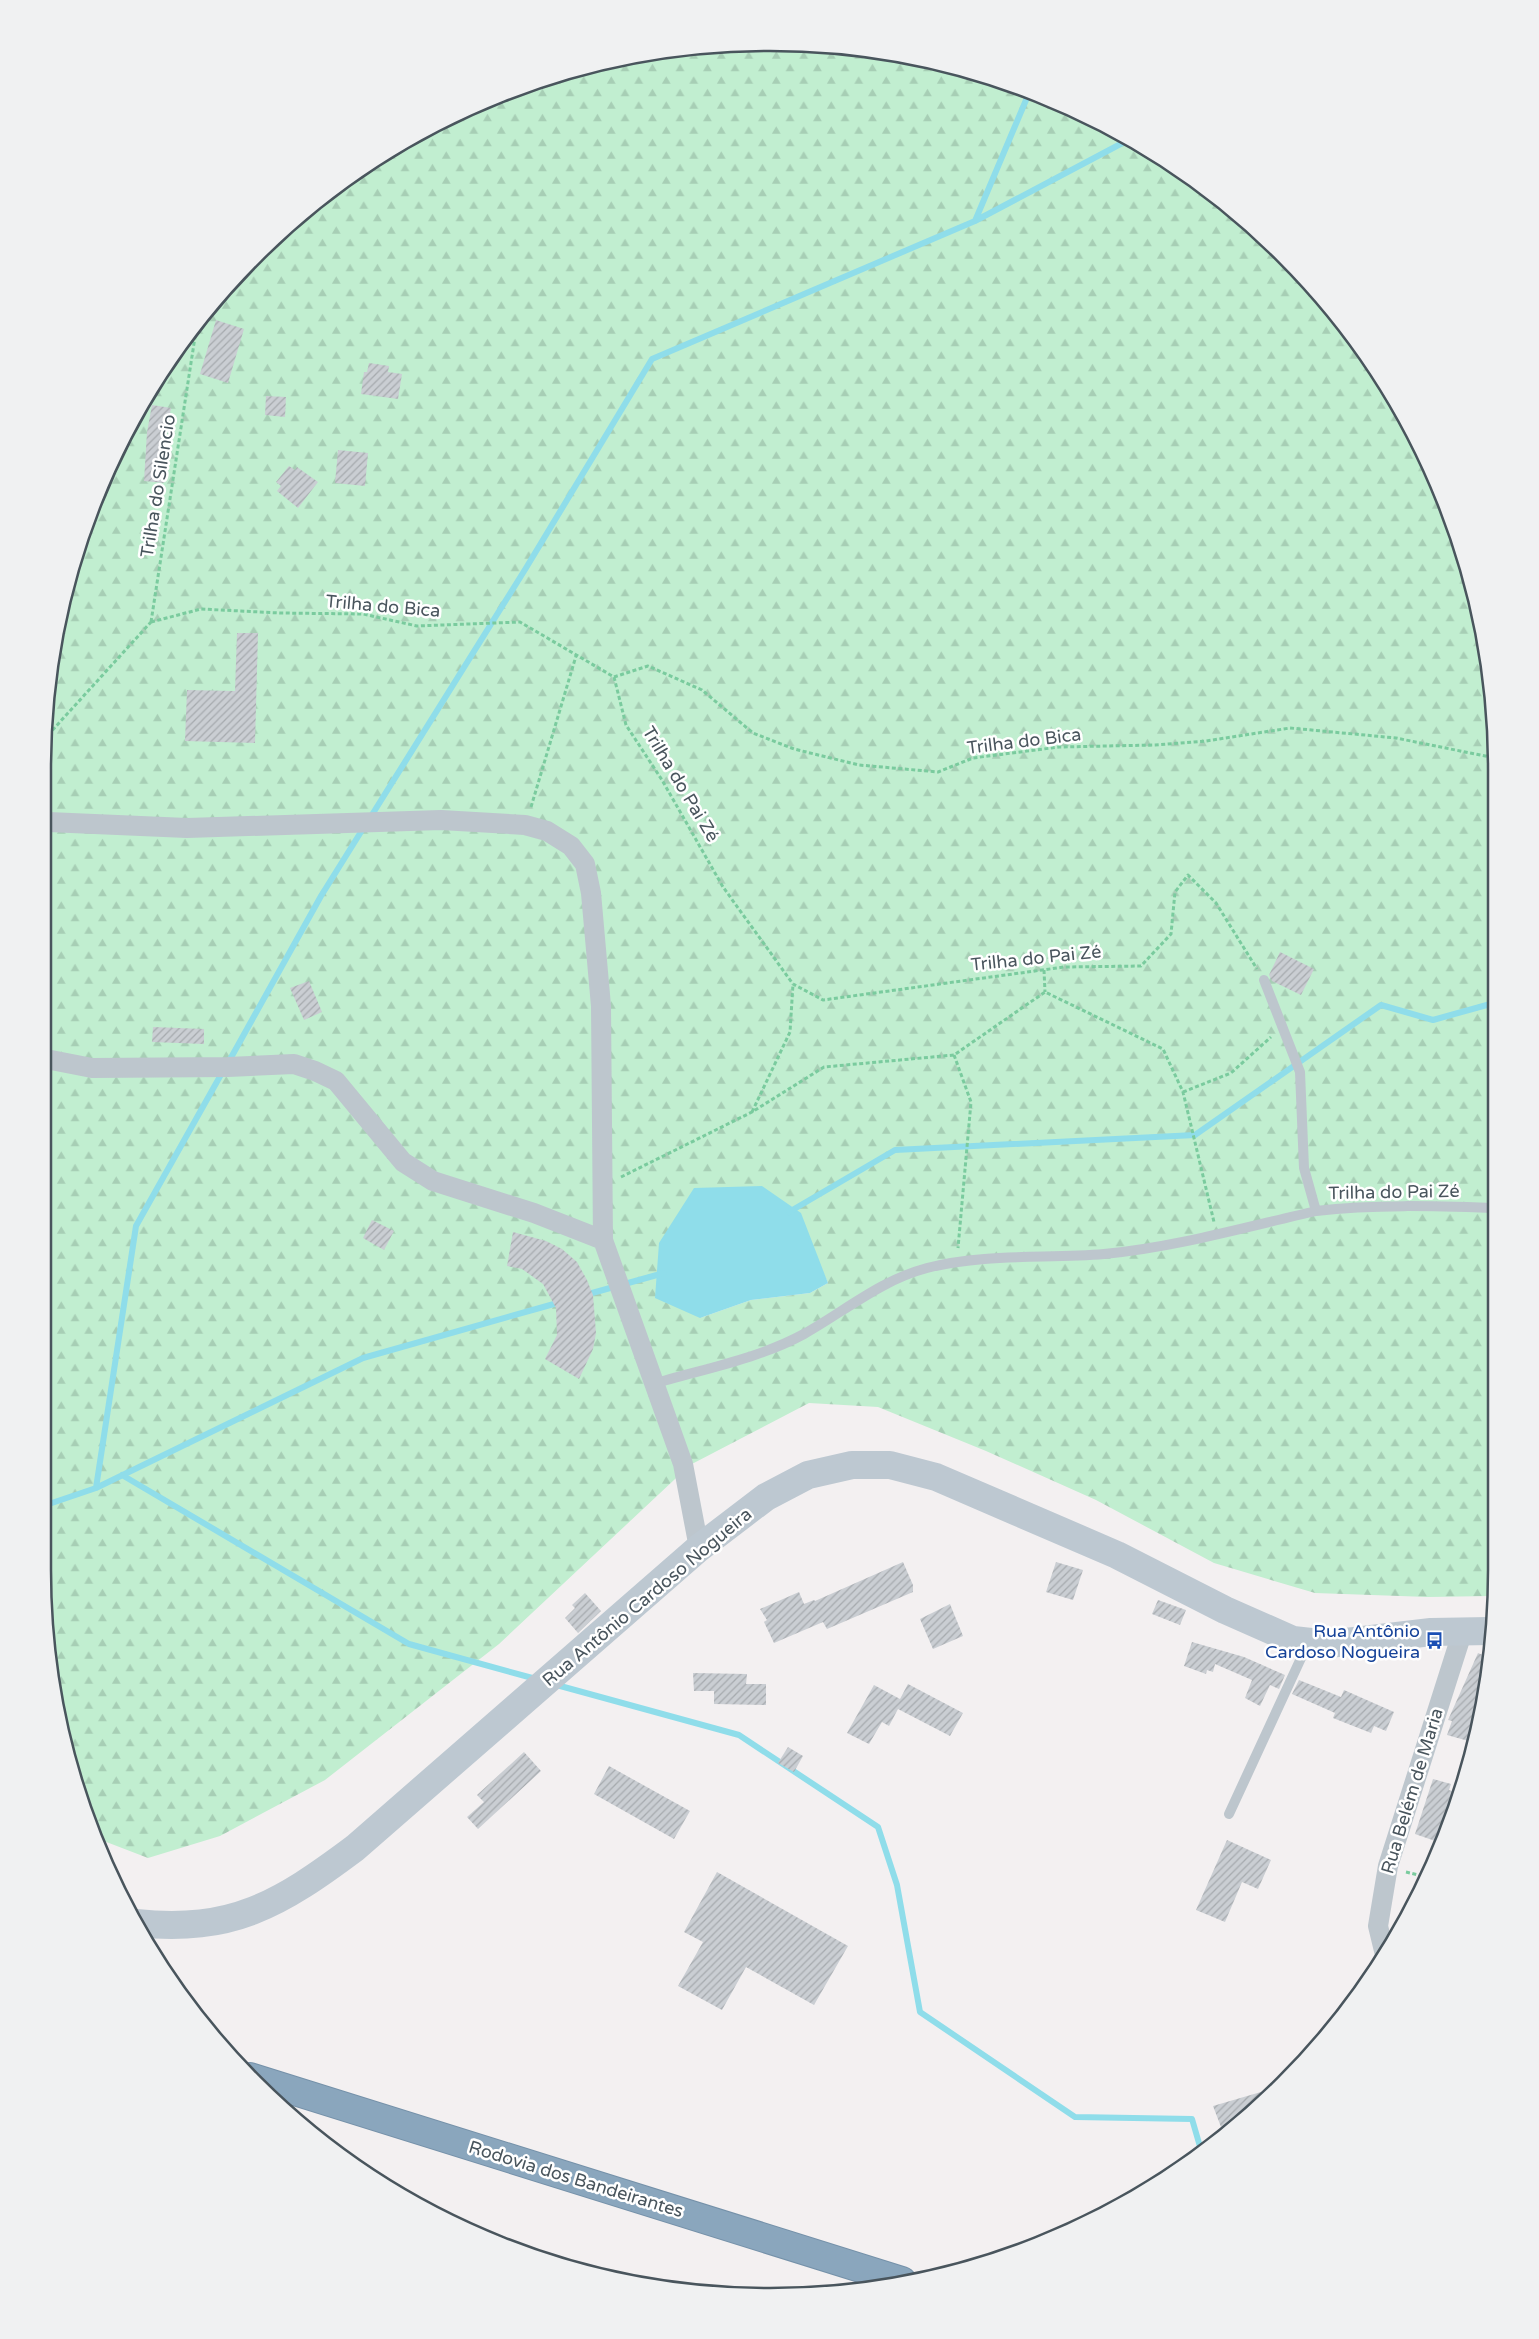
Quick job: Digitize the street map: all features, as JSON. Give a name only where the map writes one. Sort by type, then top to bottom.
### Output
[{"type":"highway","name":"Rodovia dos Bandeirantes","points":[[269,2084],[890,2277]]},
{"type":"main road","name":"Rua Antônio Cardoso Nogueira","points":[[144,1924],[166,1926],[210,1924],[256,1910],[304,1886],[355,1848],[698,1548],[766,1497],[808,1475],[852,1465],[890,1465],[936,1477],[1117,1555],[1276,1634],[1308,1643],[1376,1640],[1463,1630],[1485,1631]]},
{"type":"street","points":[[51,822],[187,828],[441,820],[525,824],[547,832],[572,846],[585,864],[590,893],[601,1006],[603,1240],[683,1464],[698,1548]]},
{"type":"street","points":[[51,1060],[92,1068],[228,1067],[294,1064],[336,1081],[403,1162],[433,1181],[534,1213],[603,1240]]},
{"type":"street","name":"Rua Belém de Maria","points":[[1382,1944],[1378,1926],[1388,1866],[1463,1630]]},
{"type":"lane","name":"Trilha do Pai Zé","points":[[1264,980],[1300,1072],[1304,1168],[1316,1211],[1427,1206],[1488,1208]]},
{"type":"lane","points":[[653,1384],[772,1349],[804,1334],[892,1280],[927,1268],[957,1263],[1104,1254],[1162,1246],[1316,1211]]},
{"type":"lane","points":[[1230,1814],[1308,1643]]},
{"type":"path","name":"Trilha do Silencio","points":[[151,622],[195,339]]},
{"type":"path","name":"Trilha do Bica","points":[[151,622],[201,609],[280,614],[363,614],[417,626],[520,622],[614,677],[648,666],[702,690],[753,733],[794,749],[859,765],[938,772],[973,758],[1059,747],[1156,745],[1206,741],[1290,728],[1396,738],[1487,756]]},
{"type":"path","points":[[53,730],[151,622]]},
{"type":"path","points":[[525,824],[576,656]]},
{"type":"path","name":"Trilha do Pai Zé","points":[[614,677],[626,725],[662,780],[723,887],[793,984],[823,1000],[1044,970],[1141,966],[1171,934],[1174,892],[1188,875],[1216,903],[1264,980]]},
{"type":"path","points":[[1044,970],[1044,992]]},
{"type":"path","points":[[752,1112],[790,1032],[793,984]]},
{"type":"path","points":[[603,1186],[752,1112],[824,1068],[954,1055],[1044,992]]},
{"type":"path","points":[[1044,992],[1163,1048],[1183,1092],[1217,1234]]},
{"type":"path","points":[[1183,1092],[1231,1073],[1282,1026]]},
{"type":"path","points":[[954,1055],[971,1102],[957,1263]]},
{"type":"green space","points":[[770,51],[863,57],[910,65],[1000,89],[1087,125],[1129,147],[1169,172],[1243,229],[1310,296],[1339,332],[1367,370],[1392,410],[1414,452],[1450,539],[1463,584],[1474,629],[1482,676],[1488,770],[1487,1596],[1428,1597],[1315,1593],[1214,1563],[1096,1500],[986,1451],[878,1407],[809,1403],[690,1465],[499,1644],[325,1780],[220,1836],[148,1858],[105,1841],[89,1800],[65,1710],[57,1663],[51,1570],[51,770],[53,723],[57,676],[65,629],[89,539],[125,452],[147,410],[172,370],[229,296],[296,229],[332,200],[370,172],[410,147],[452,125],[539,89],[584,76],[629,65],[676,57],[723,53]],"holes":[[[816,1256],[828,1283],[810,1293],[751,1300],[700,1318]]]},
{"type":"water","points":[[762,1186],[801,1213],[828,1283],[810,1293],[751,1300],[700,1318],[655,1298],[659,1243],[694,1188]]},
{"type":"building","points":[[216,320],[244,329],[228,383],[200,374]]},
{"type":"building","points":[[369,363],[389,366],[388,372],[402,374],[398,399],[361,394],[364,372],[367,372]]},
{"type":"building","points":[[266,396],[286,397],[285,417],[265,415]]},
{"type":"building","points":[[152,405],[171,408],[163,454],[166,455],[164,483],[144,481],[147,432]]},
{"type":"building","points":[[338,450],[368,453],[365,486],[335,483]]},
{"type":"building","points":[[289,466],[295,470],[297,467],[318,482],[298,508],[277,491],[281,486],[276,482]]},
{"type":"building","points":[[237,633],[258,633],[255,743],[185,741],[187,690],[235,691]]},
{"type":"building","points":[[1280,952],[1314,969],[1301,995],[1272,981],[1269,975]]},
{"type":"building","points":[[309,981],[322,1012],[304,1020],[290,988]]},
{"type":"building","points":[[153,1027],[204,1029],[204,1044],[152,1042]]},
{"type":"building","points":[[372,1220],[394,1231],[384,1250],[363,1238]]},
{"type":"building","points":[[513,1232],[546,1241],[562,1249],[577,1262],[587,1280],[593,1295],[596,1333],[593,1349],[579,1379],[545,1359],[557,1335],[556,1308],[543,1284],[522,1269],[507,1266]]},
{"type":"building","points":[[903,1562],[913,1585],[913,1592],[827,1629],[823,1622],[774,1643],[764,1622],[767,1620],[760,1609],[799,1592],[804,1604],[815,1601]]},
{"type":"building","points":[[1056,1562],[1083,1570],[1073,1600],[1046,1592]]},
{"type":"building","points":[[585,1593],[601,1611],[578,1633],[565,1618],[575,1608],[572,1605]]},
{"type":"building","points":[[1158,1600],[1186,1610],[1180,1625],[1152,1614]]},
{"type":"building","points":[[950,1604],[963,1636],[933,1649],[920,1619]]},
{"type":"building","points":[[1192,1642],[1244,1657],[1285,1675],[1279,1689],[1270,1685],[1260,1706],[1245,1698],[1252,1680],[1215,1664],[1213,1672],[1207,1670],[1206,1674],[1184,1666]]},
{"type":"building","points":[[1478,1653],[1483,1655],[1474,1710],[1467,1740],[1447,1735],[1452,1721],[1448,1720]]},
{"type":"building","points":[[693,1673],[747,1674],[746,1684],[766,1684],[766,1705],[714,1704],[714,1691],[694,1691]]},
{"type":"building","points":[[1299,1680],[1341,1697],[1344,1690],[1394,1712],[1386,1731],[1374,1726],[1371,1733],[1333,1718],[1335,1713],[1292,1694]]},
{"type":"building","points":[[908,1684],[963,1713],[950,1736],[898,1709],[889,1726],[882,1722],[869,1744],[847,1733],[874,1685],[900,1699]]},
{"type":"building","points":[[788,1747],[803,1756],[794,1772],[778,1763]]},
{"type":"building","points":[[524,1752],[541,1771],[478,1829],[467,1817],[484,1802],[477,1795]]},
{"type":"building","points":[[609,1766],[690,1811],[674,1839],[594,1794]]},
{"type":"building","points":[[1433,1779],[1451,1784],[1449,1790],[1453,1791],[1450,1800],[1434,1841],[1415,1834]]},
{"type":"building","points":[[1227,1840],[1271,1860],[1258,1889],[1242,1882],[1225,1922],[1196,1910]]},
{"type":"building","points":[[717,1872],[848,1946],[814,2005],[746,1967],[722,2010],[678,1986],[703,1942],[684,1932]]},
{"type":"building","points":[[1262,2092],[1243,2110],[1221,2127],[1213,2106]]},
{"type":"waterway","points":[[975,221],[1026,99]]},
{"type":"waterway","points":[[370,818],[526,568],[652,359],[975,221],[1122,143]]},
{"type":"waterway","points":[[228,1063],[321,896],[364,827]]},
{"type":"waterway","points":[[789,1212],[895,1150],[1195,1135],[1381,1005],[1433,1020],[1488,1005]]},
{"type":"waterway","points":[[96,1488],[136,1226],[223,1071]]},
{"type":"waterway","points":[[585,1295],[664,1273]]},
{"type":"waterway","points":[[51,1503],[96,1488],[363,1358],[561,1302]]},
{"type":"waterway","points":[[122,1475],[409,1644],[536,1679]]},
{"type":"waterway","points":[[553,1684],[739,1735],[878,1827],[897,1885],[920,2012],[1075,2117],[1192,2119],[1199,2145]]},
{"type":"place","name":"Rua Antônio Cardoso Nogueira","points":[[1434,1641]]}]
